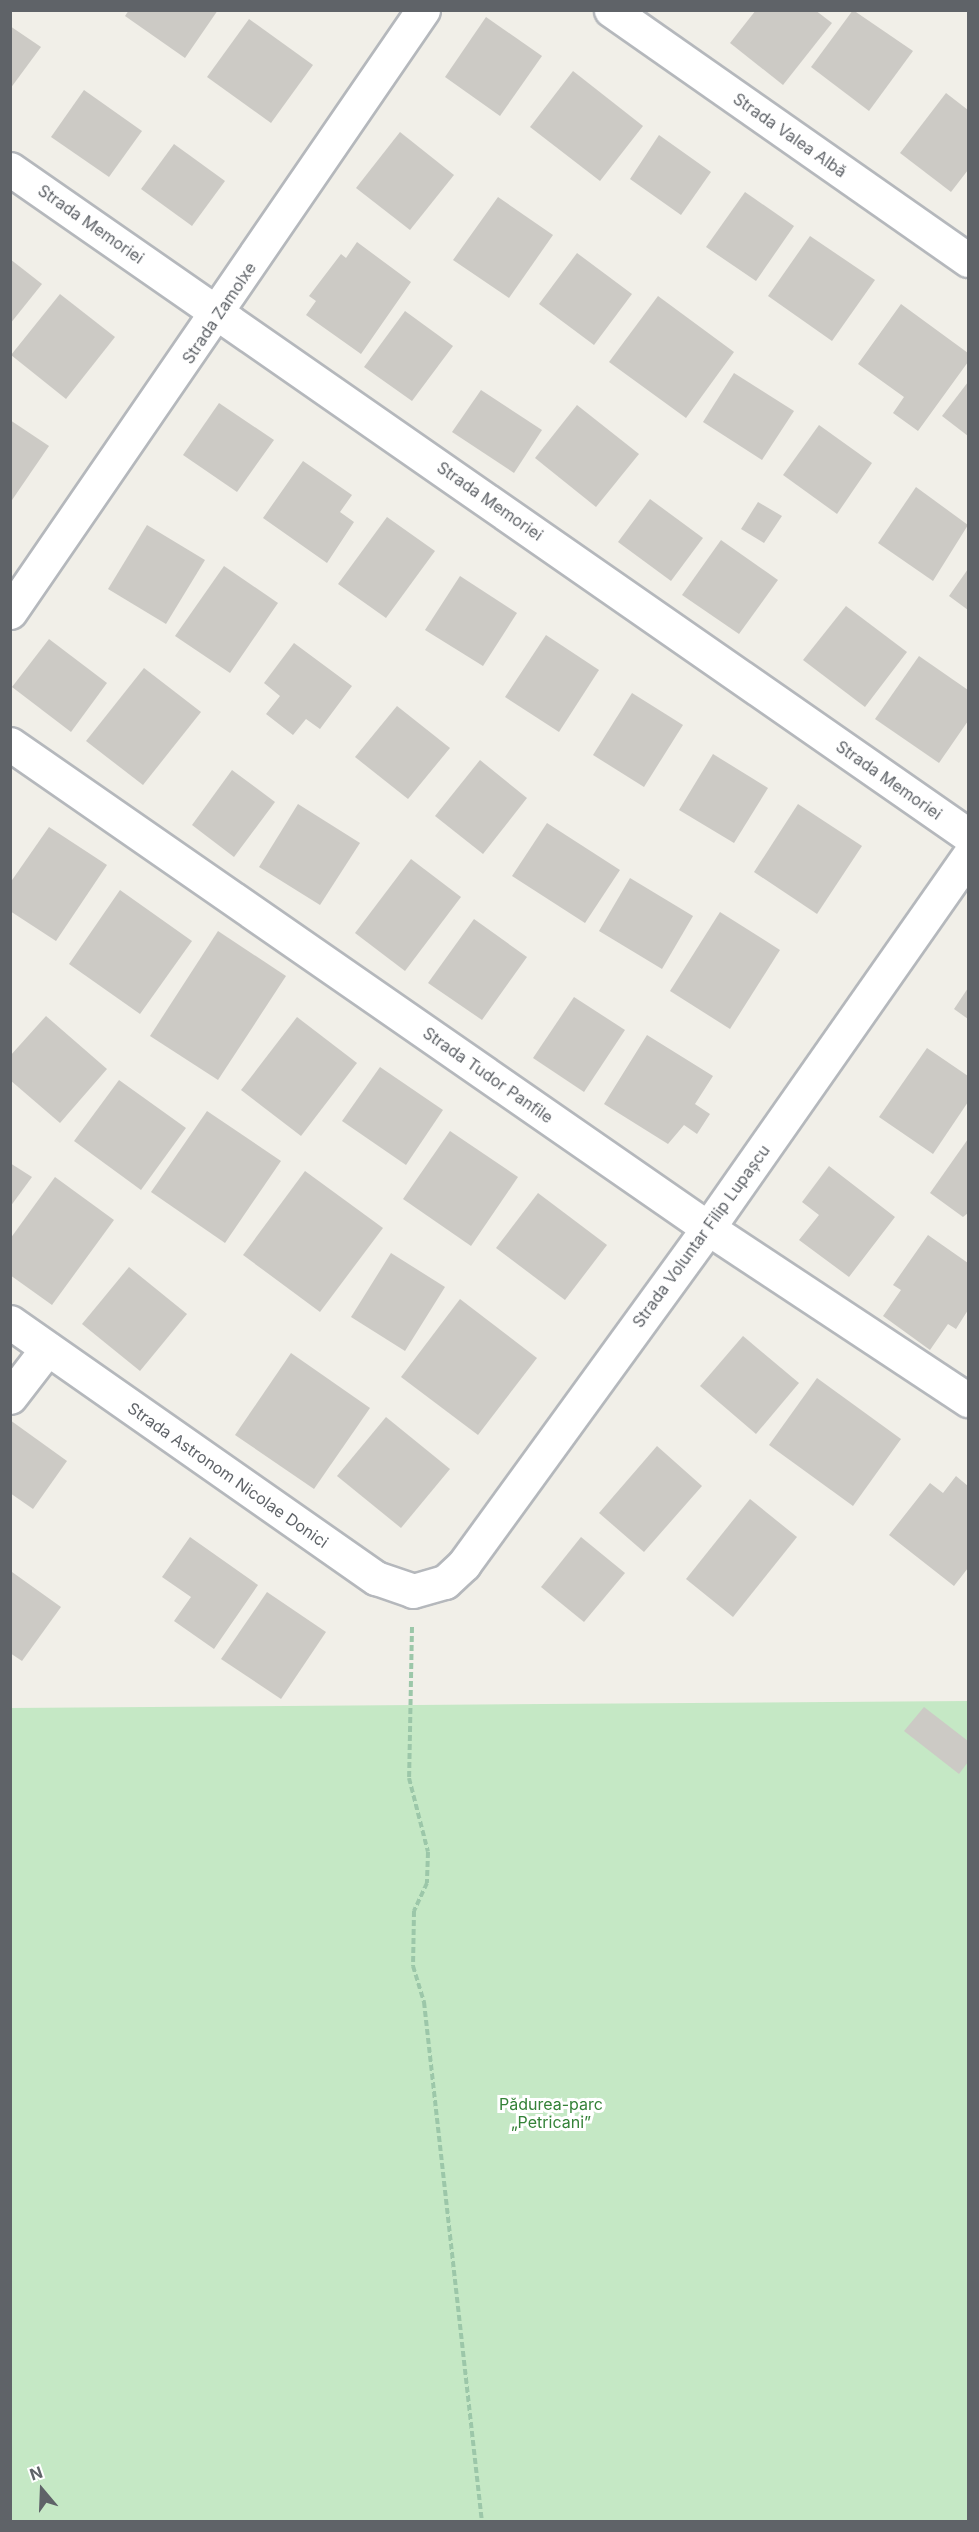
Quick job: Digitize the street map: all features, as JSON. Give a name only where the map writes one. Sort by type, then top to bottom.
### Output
[{"type":"street","name":"Strada Zamolxe","points":[[10,612],[219,314],[423,10]]},
{"type":"street","name":"Strada Valea Albă","points":[[611,10],[969,260]]},
{"type":"street","name":"Strada Memoriei","points":[[10,169],[969,836]]},
{"type":"street","name":"Strada Tudor Panfile","points":[[10,744],[708,1228],[969,1400]]},
{"type":"street","name":"Strada Voluntar Filip Lupașcu","points":[[413,1591],[445,1582],[464,1564],[708,1228],[969,857]]},
{"type":"street","name":"Strada Astronom Nicolae Donici","points":[[10,1322],[376,1578],[413,1591]]},
{"type":"street","points":[[10,1397],[47,1349]]},
{"type":"path","points":[[413,1591],[409,1778],[429,1852],[427,1884],[414,1911],[413,1966],[424,2002],[482,2522]]},
{"type":"green space","name":"Pădurea-parc „Petricani”","points":[[968,1701],[968,2521],[11,2521],[10,1708]]},
{"type":"building","points":[[129,10],[218,10],[185,58],[125,16]]},
{"type":"building","points":[[756,10],[815,10],[832,23],[783,85],[730,43]]},
{"type":"building","points":[[853,10],[913,51],[869,111],[811,67]]},
{"type":"building","points":[[486,17],[542,56],[500,116],[445,77]]},
{"type":"building","points":[[249,19],[313,65],[271,123],[207,77]]},
{"type":"building","points":[[10,26],[41,47],[10,89]]},
{"type":"building","points":[[573,71],[643,126],[600,181],[530,127]]},
{"type":"building","points":[[84,90],[142,131],[109,177],[51,137]]},
{"type":"building","points":[[946,93],[968,110],[968,170],[951,192],[900,153]]},
{"type":"building","points":[[400,132],[454,175],[410,230],[356,188]]},
{"type":"building","points":[[659,135],[711,172],[681,215],[630,179]]},
{"type":"building","points":[[174,144],[225,181],[192,226],[141,189]]},
{"type":"building","points":[[745,192],[794,226],[756,281],[706,247]]},
{"type":"building","points":[[498,197],[553,235],[509,298],[453,260]]},
{"type":"building","points":[[810,236],[875,280],[832,341],[768,296]]},
{"type":"building","points":[[357,242],[411,282],[361,354],[306,315],[316,301],[309,296],[341,254],[346,258]]},
{"type":"building","points":[[577,253],[632,294],[594,345],[539,304]]},
{"type":"building","points":[[10,259],[42,284],[10,324]]},
{"type":"building","points":[[60,294],[115,337],[66,399],[11,355]]},
{"type":"building","points":[[658,296],[734,352],[686,418],[609,362]]},
{"type":"building","points":[[901,304],[968,353],[968,362],[918,431],[893,413],[904,397],[858,364]]},
{"type":"building","points":[[405,311],[453,346],[412,401],[364,367]]},
{"type":"building","points":[[734,373],[794,411],[762,460],[703,422]]},
{"type":"building","points":[[968,382],[968,436],[942,416]]},
{"type":"building","points":[[481,390],[542,430],[514,473],[452,432]]},
{"type":"building","points":[[219,403],[274,440],[237,492],[183,455]]},
{"type":"building","points":[[577,405],[639,454],[596,507],[535,458]]},
{"type":"building","points":[[10,420],[49,446],[10,503]]},
{"type":"building","points":[[819,425],[872,463],[837,514],[783,475]]},
{"type":"building","points":[[303,461],[352,495],[340,512],[354,522],[327,563],[263,518]]},
{"type":"building","points":[[916,487],[968,525],[933,581],[878,543]]},
{"type":"building","points":[[650,499],[703,538],[671,581],[618,542]]},
{"type":"building","points":[[758,502],[782,516],[764,543],[741,529]]},
{"type":"building","points":[[387,517],[435,551],[386,618],[338,584]]},
{"type":"building","points":[[147,525],[205,560],[166,624],[108,589]]},
{"type":"building","points":[[721,540],[778,580],[739,634],[682,595]]},
{"type":"building","points":[[224,566],[278,603],[230,673],[175,636]]},
{"type":"building","points":[[968,569],[968,610],[949,596]]},
{"type":"building","points":[[460,576],[517,613],[483,666],[425,630]]},
{"type":"building","points":[[846,606],[907,652],[865,707],[803,660]]},
{"type":"building","points":[[546,635],[599,670],[559,732],[505,697]]},
{"type":"building","points":[[49,639],[107,683],[71,732],[12,687]]},
{"type":"building","points":[[294,643],[352,686],[320,729],[306,719],[293,735],[266,714],[280,696],[264,683]]},
{"type":"building","points":[[919,656],[968,690],[968,721],[939,763],[875,719]]},
{"type":"building","points":[[144,668],[201,712],[143,785],[86,741]]},
{"type":"building","points":[[632,693],[683,725],[644,787],[593,755]]},
{"type":"building","points":[[397,706],[450,748],[408,799],[355,757]]},
{"type":"building","points":[[713,754],[768,788],[734,843],[679,810]]},
{"type":"building","points":[[480,760],[527,798],[483,854],[435,816]]},
{"type":"building","points":[[232,770],[275,802],[234,857],[192,825]]},
{"type":"building","points":[[298,804],[360,843],[320,905],[259,867]]},
{"type":"building","points":[[798,804],[862,846],[817,914],[754,872]]},
{"type":"building","points":[[547,823],[620,870],[585,923],[512,876]]},
{"type":"building","points":[[49,827],[107,865],[56,941],[10,911],[10,883]]},
{"type":"building","points":[[411,859],[461,897],[405,971],[355,933]]},
{"type":"building","points":[[630,878],[693,916],[662,969],[599,931]]},
{"type":"building","points":[[120,890],[192,941],[140,1014],[69,964]]},
{"type":"building","points":[[720,912],[780,950],[730,1029],[670,991]]},
{"type":"building","points":[[474,919],[527,957],[482,1020],[428,983]]},
{"type":"building","points":[[218,931],[286,976],[218,1080],[150,1036]]},
{"type":"building","points":[[968,988],[968,1019],[954,1009]]},
{"type":"building","points":[[574,997],[625,1030],[584,1092],[533,1058]]},
{"type":"building","points":[[46,1016],[107,1069],[60,1123],[10,1080],[10,1056]]},
{"type":"building","points":[[297,1017],[357,1063],[301,1136],[241,1090]]},
{"type":"building","points":[[647,1035],[713,1076],[695,1104],[710,1114],[697,1134],[684,1125],[668,1144],[604,1104]]},
{"type":"building","points":[[927,1048],[968,1076],[968,1102],[933,1154],[879,1117]]},
{"type":"building","points":[[380,1067],[443,1110],[406,1165],[342,1121]]},
{"type":"building","points":[[119,1080],[186,1128],[141,1190],[74,1141]]},
{"type":"building","points":[[207,1111],[281,1161],[225,1243],[151,1192]]},
{"type":"building","points":[[450,1131],[518,1177],[471,1246],[403,1199]]},
{"type":"building","points":[[968,1139],[968,1213],[963,1217],[930,1193]]},
{"type":"building","points":[[10,1163],[32,1177],[10,1207]]},
{"type":"building","points":[[829,1166],[895,1217],[849,1277],[799,1240],[819,1215],[802,1202]]},
{"type":"building","points":[[305,1171],[383,1228],[320,1312],[243,1255]]},
{"type":"building","points":[[55,1177],[114,1220],[52,1305],[10,1275],[10,1239]]},
{"type":"building","points":[[538,1193],[607,1245],[565,1300],[496,1248]]},
{"type":"building","points":[[928,1235],[968,1263],[968,1310],[956,1329],[948,1324],[930,1350],[883,1316],[901,1290],[893,1285]]},
{"type":"building","points":[[391,1253],[445,1287],[405,1351],[351,1317]]},
{"type":"building","points":[[129,1267],[187,1314],[140,1371],[82,1324]]},
{"type":"building","points":[[460,1299],[537,1358],[478,1435],[401,1377]]},
{"type":"building","points":[[743,1336],[799,1383],[756,1434],[700,1386]]},
{"type":"building","points":[[291,1353],[370,1408],[314,1489],[235,1435]]},
{"type":"building","points":[[817,1378],[901,1439],[853,1506],[769,1445]]},
{"type":"building","points":[[386,1417],[450,1469],[401,1528],[337,1476]]},
{"type":"building","points":[[10,1420],[67,1461],[33,1509],[10,1493]]},
{"type":"building","points":[[657,1446],[702,1486],[644,1552],[599,1513]]},
{"type":"building","points":[[956,1476],[968,1486],[968,1568],[954,1586],[889,1535],[930,1483],[943,1493]]},
{"type":"building","points":[[750,1499],[797,1537],[733,1617],[686,1579]]},
{"type":"building","points":[[190,1537],[258,1585],[214,1649],[174,1621],[191,1597],[162,1577]]},
{"type":"building","points":[[581,1537],[625,1573],[584,1622],[541,1587]]},
{"type":"building","points":[[12,1572],[61,1607],[22,1661],[10,1653]]},
{"type":"building","points":[[267,1592],[326,1632],[281,1699],[221,1659]]},
{"type":"building","points":[[924,1707],[968,1741],[968,1762],[959,1774],[904,1731]]}]
